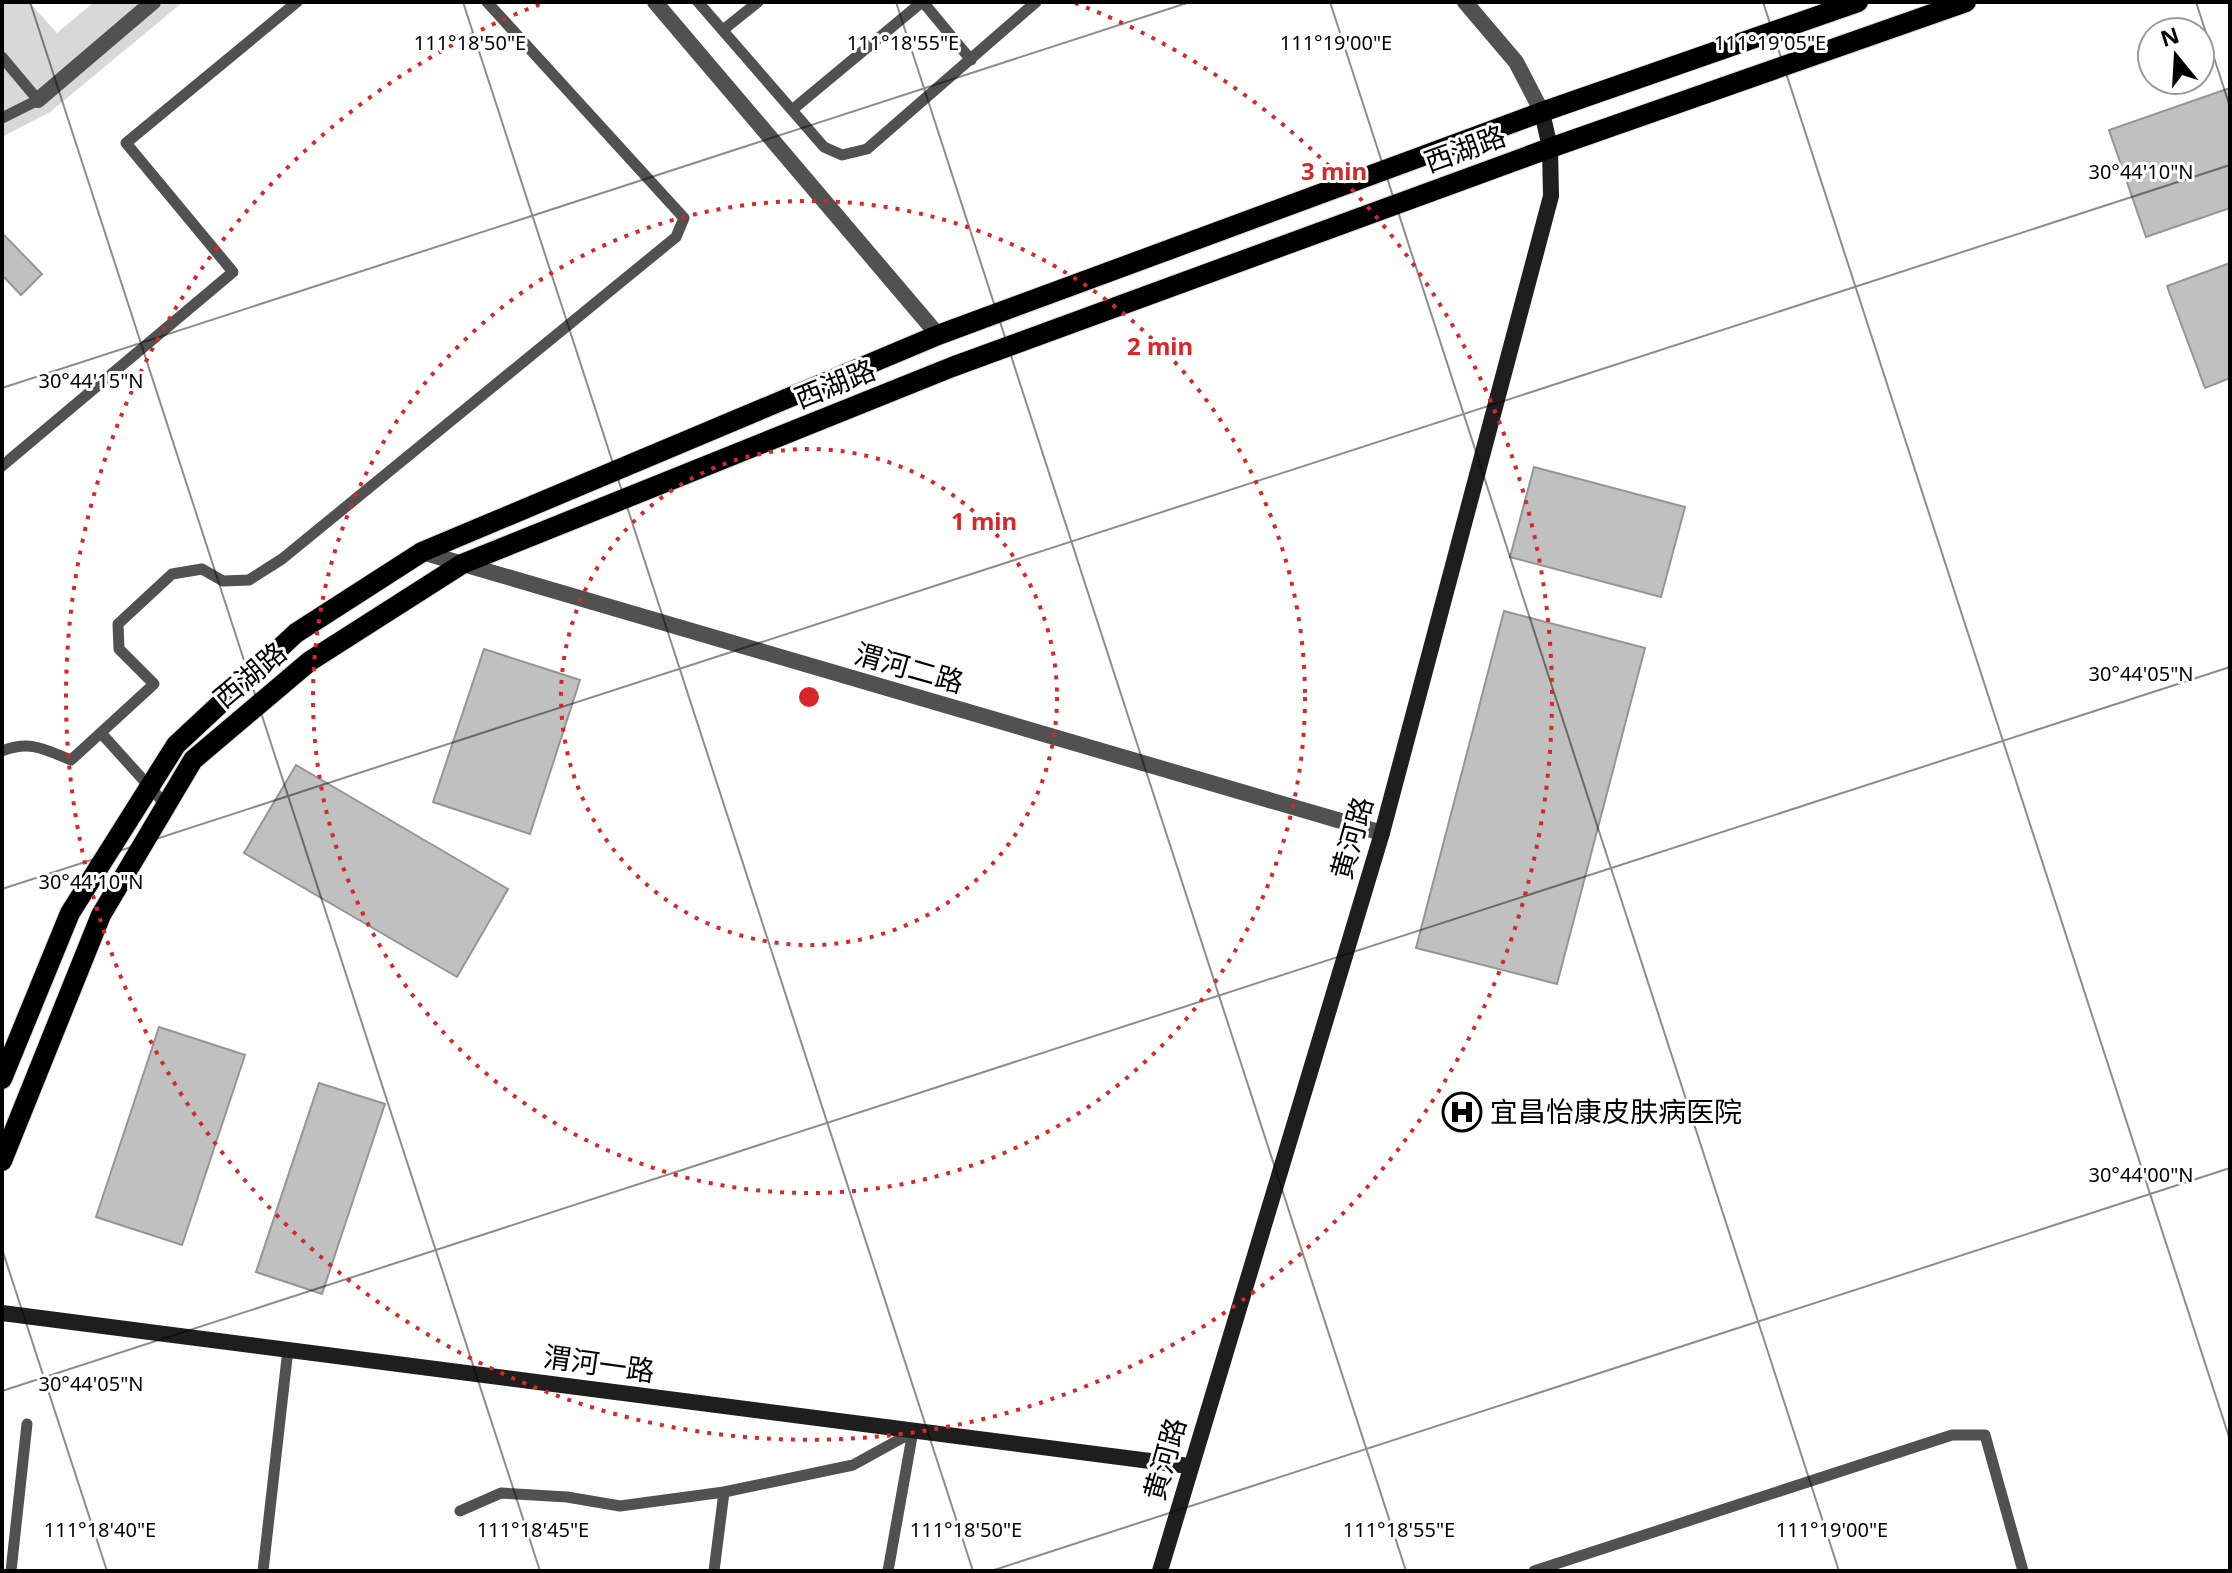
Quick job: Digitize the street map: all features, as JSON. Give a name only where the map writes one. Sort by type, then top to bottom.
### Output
[{"type":"main road","name":"西湖路","points":[[2,1079],[70,913],[176,745],[296,633],[422,552],[938,335],[1542,112],[1858,2]]},
{"type":"main road","name":"西湖路","points":[[2,1161],[101,915],[193,760],[310,661],[462,564],[952,367],[1550,148],[1966,2]]},
{"type":"main road","name":"黄河路","points":[[1160,1571],[1189,1466],[1382,833],[1551,196],[1550,148],[1542,112]]},
{"type":"main road","name":"渭河一路","points":[[2,1313],[1189,1466]]},
{"type":"street","points":[[38,100],[153,2]]},
{"type":"street","points":[[655,2],[938,335]]},
{"type":"street","points":[[1465,2],[1516,62],[1542,112]]},
{"type":"street","name":"渭河二路","points":[[422,552],[1382,833]]},
{"type":"lane","points":[[2,466],[233,272],[126,143],[297,2]]},
{"type":"lane","points":[[2,751],[19,744],[47,750],[71,760],[154,684],[119,649],[118,624],[172,574],[202,569],[223,581],[249,580],[282,559],[676,237],[684,218],[487,2]]},
{"type":"lane","points":[[698,2],[824,147],[842,155],[867,149],[1036,2]]},
{"type":"lane","points":[[723,30],[758,2]]},
{"type":"lane","points":[[792,110],[922,2],[971,60]]},
{"type":"lane","points":[[2,57],[38,100],[2,118]]},
{"type":"lane","points":[[101,733],[166,805]]},
{"type":"lane","points":[[263,1571],[288,1349]]},
{"type":"lane","points":[[11,1571],[27,1424]]},
{"type":"lane","points":[[460,1511],[501,1493],[567,1497],[620,1506],[724,1492],[853,1465],[913,1431]]},
{"type":"lane","points":[[888,1571],[913,1431]]},
{"type":"lane","points":[[1534,1571],[1952,1435],[1985,1435],[2023,1571]]},
{"type":"lane","points":[[714,1571],[724,1492]]},
{"type":"lane","points":[[2,1523],[17,1525]]},
{"type":"shaded area","points":[[2,2],[29,2],[57,33],[94,2],[183,2],[50,112],[2,137]]},
{"type":"building","points":[[2230,88],[2230,208],[2146,237],[2109,130],[2207,96],[2216,96],[2216,93]]},
{"type":"building","points":[[2,233],[42,274],[21,295],[2,275]]},
{"type":"building","points":[[2230,263],[2230,378],[2205,388],[2167,286]]},
{"type":"building","points":[[1534,467],[1685,507],[1661,597],[1510,557]]},
{"type":"building","points":[[1504,611],[1645,648],[1557,984],[1416,948]]},
{"type":"building","points":[[484,649],[580,680],[530,834],[433,802]]},
{"type":"building","points":[[296,765],[508,889],[457,977],[244,853]]},
{"type":"building","points":[[159,1027],[245,1055],[182,1245],[96,1217]]},
{"type":"building","points":[[319,1083],[385,1104],[322,1294],[256,1272]]},
{"type":"place","name":"宜昌怡康皮肤病医院","points":[[1462,1112]]}]
